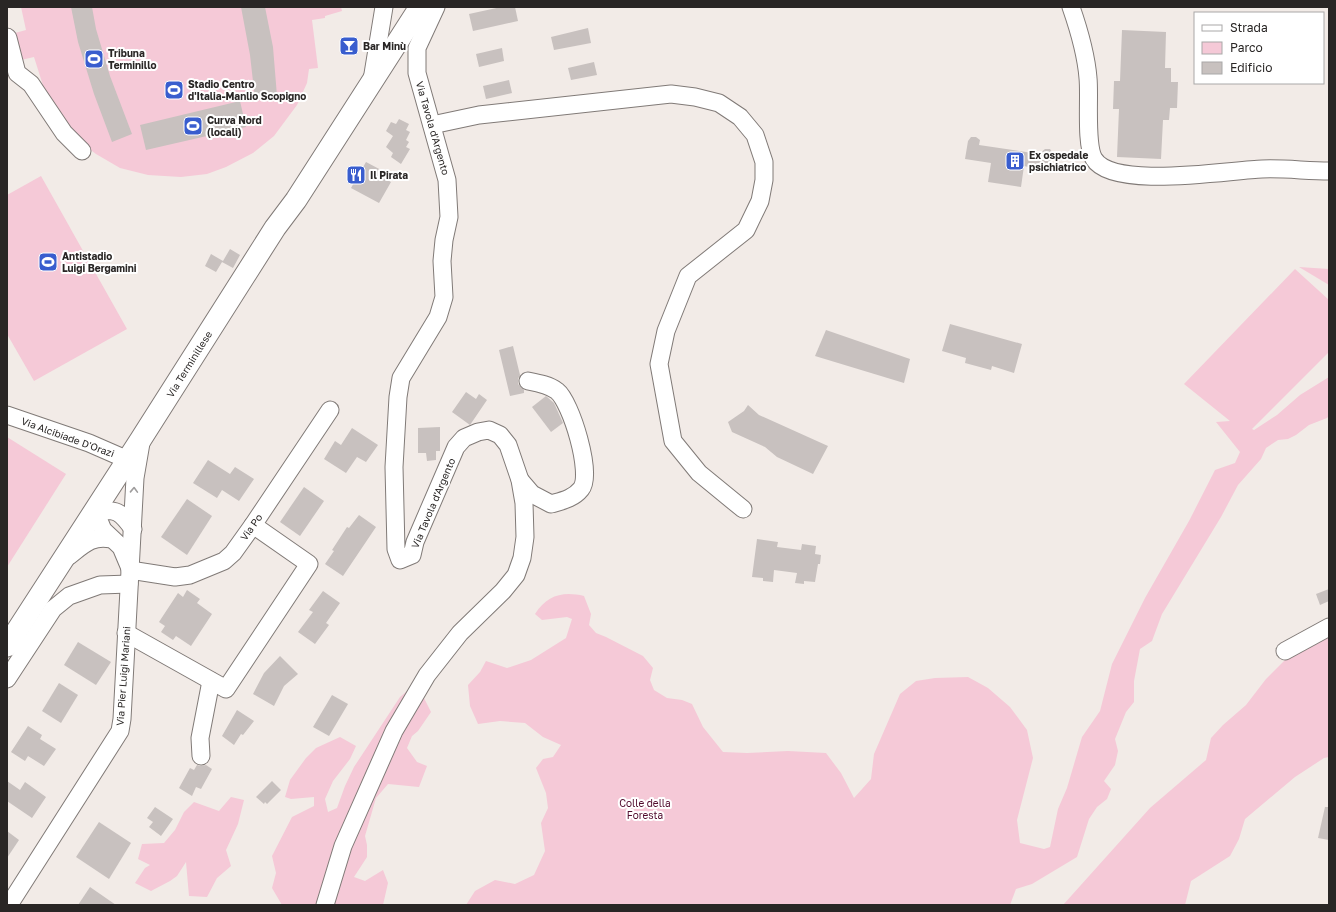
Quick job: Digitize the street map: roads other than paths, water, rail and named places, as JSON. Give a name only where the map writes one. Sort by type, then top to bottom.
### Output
[{"type":"main road","name":"Via Terminillese","points":[[7,646],[128,460],[275,228],[296,200],[420,7]]},
{"type":"street","points":[[372,82],[384,7]]},
{"type":"street","points":[[390,7],[390,26],[394,30],[403,32]]},
{"type":"street","name":"Via Tavola d'Argento","points":[[325,905],[343,846],[398,725],[427,675],[455,639],[503,591],[516,575],[522,558],[525,537],[524,503],[520,480],[508,445],[500,435],[489,430],[478,432],[464,438],[456,447],[415,542],[412,555],[400,560],[396,549],[394,468],[401,378],[438,317],[444,298],[442,261],[448,217],[447,180],[417,73],[417,48],[436,7]]},
{"type":"street","points":[[1071,7],[1080,32],[1088,77],[1090,145],[1094,159],[1106,169],[1132,176],[1169,176],[1262,169],[1329,171]]},
{"type":"street","points":[[7,37],[17,73],[31,84],[64,133],[82,151]]},
{"type":"street","points":[[432,125],[479,115],[671,94],[695,97],[719,104],[740,118],[755,135],[764,162],[764,180],[760,201],[746,230],[688,276],[666,331],[659,364],[673,441],[699,473],[743,509]]},
{"type":"street","points":[[520,480],[532,494],[551,504],[568,500],[581,489],[584,481],[584,463],[581,449],[565,401],[558,392],[547,385],[528,381]]},
{"type":"street","name":"Via Po","points":[[7,679],[53,609],[69,596],[129,577],[175,577],[190,575],[224,561],[233,553],[254,525],[330,410]]},
{"type":"street","name":"Via Alcibiade D'Orazi","points":[[7,415],[89,443],[128,460]]},
{"type":"street","name":"Via Pier Luigi Mariani","points":[[9,905],[120,730],[122,719],[135,478],[141,439]]},
{"type":"street","points":[[129,577],[121,547],[102,530],[95,511],[108,510],[117,512],[124,516],[133,529]]},
{"type":"street","points":[[126,633],[226,689],[309,564],[254,525]]},
{"type":"street","points":[[62,562],[87,542],[95,538],[111,539]]},
{"type":"street","points":[[1285,651],[1329,627]]},
{"type":"street","points":[[201,756],[200,738],[211,681]]},
{"type":"place","name":"Bar Minù","points":[[349,46]]},
{"type":"place","name":"Tribuna Terminillo","points":[[94,59]]},
{"type":"place","name":"Stadio Centro d'Italia-Manlio Scopigno","points":[[174,90]]},
{"type":"place","name":"Curva Nord (locali)","points":[[193,126]]},
{"type":"place","name":"Ex ospedale psichiatrico","points":[[1015,161]]},
{"type":"place","name":"Il Pirata","points":[[356,175]]},
{"type":"place","name":"Antistadio Luigi Bergamini","points":[[48,262]]},
{"type":"park label","name":"Colle della Foresta","points":[[645,808]]}]
